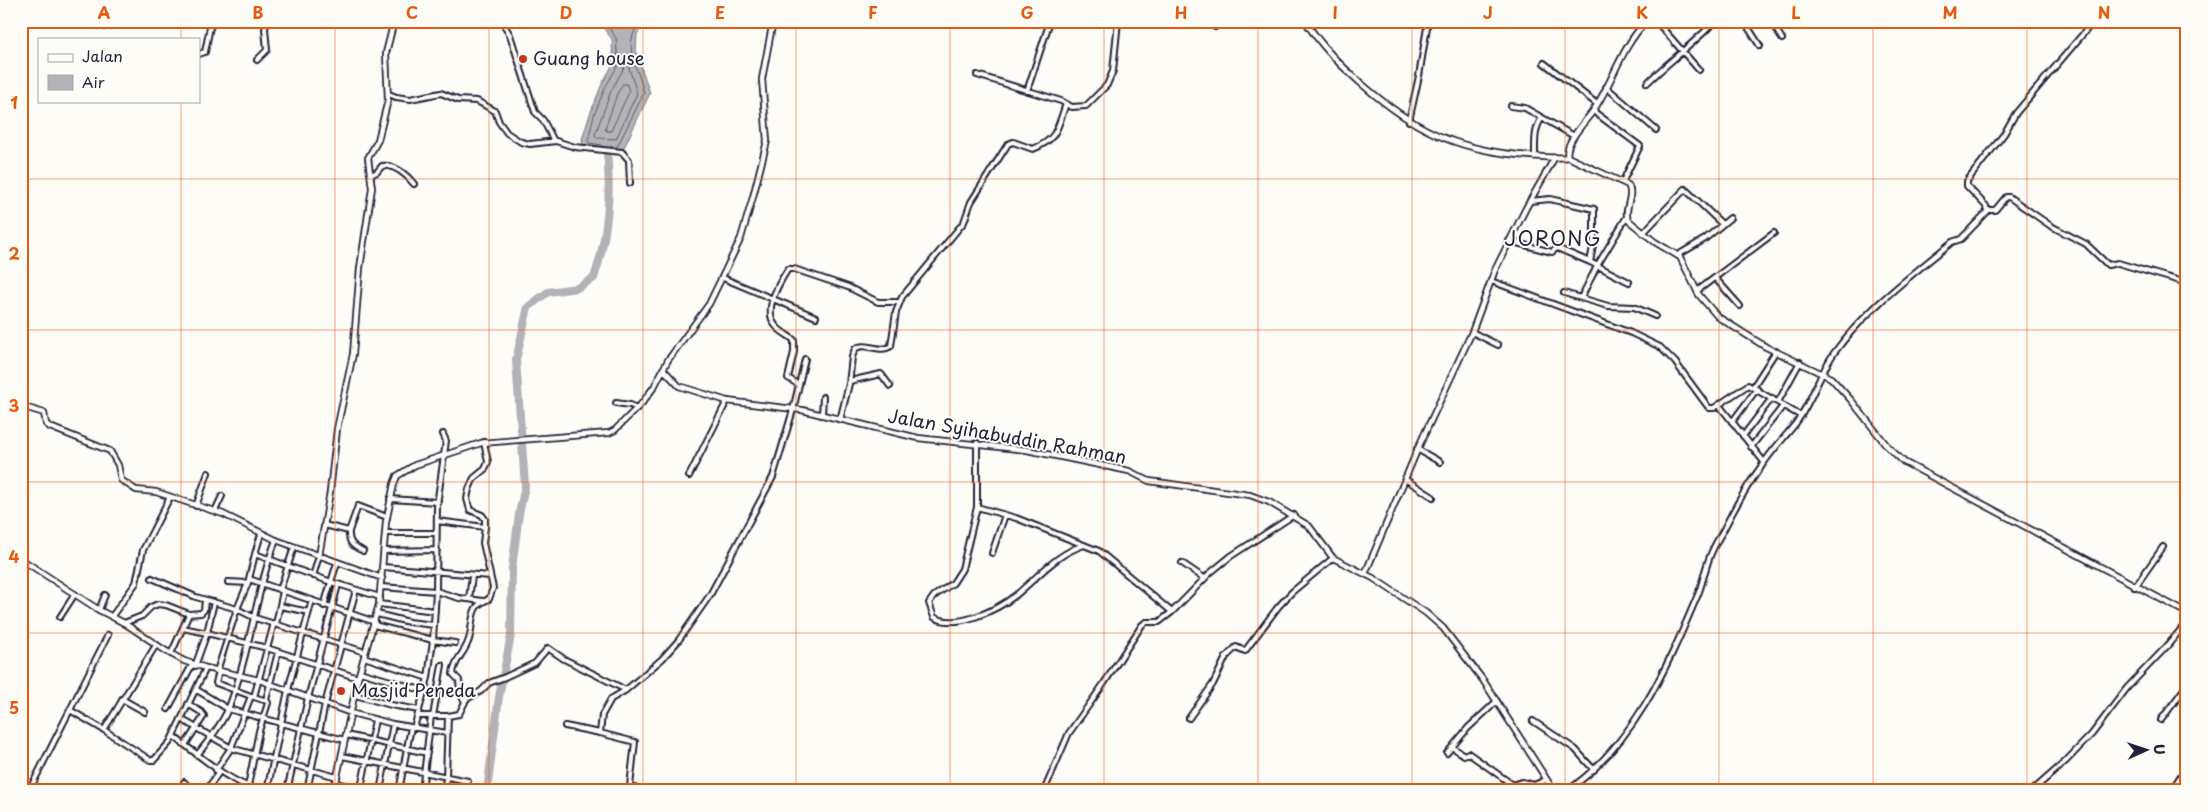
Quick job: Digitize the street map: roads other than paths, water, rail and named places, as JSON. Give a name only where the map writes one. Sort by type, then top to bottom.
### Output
[{"type":"street","points":[[200,54],[205,52],[210,27],[216,21]]},
{"type":"street","points":[[257,60],[267,52],[265,29],[268,21]]},
{"type":"street","points":[[312,576],[319,556],[337,429],[353,354],[360,268],[372,188],[368,158],[380,133],[389,94],[386,53],[394,21]]},
{"type":"street","points":[[502,21],[510,35],[534,111],[543,120],[554,141]]},
{"type":"street","points":[[334,791],[358,678],[379,604],[387,517],[396,479],[403,470],[484,442],[609,432],[615,430],[637,408],[654,387],[663,369],[701,316],[723,278],[745,227],[766,141],[762,80],[773,21]]},
{"type":"street","points":[[1027,91],[1050,21]]},
{"type":"street","points":[[977,75],[1076,108],[1086,106],[1110,80],[1113,71],[1118,21]]},
{"type":"street","points":[[1215,26],[1220,21]]},
{"type":"street","points":[[1305,21],[1334,59],[1379,100],[1409,121],[1443,139],[1480,150],[1555,158],[1568,156],[1628,185],[1631,190],[1626,218],[1581,298]]},
{"type":"street","points":[[1409,121],[1428,21]]},
{"type":"street","points":[[1568,156],[1567,150],[1574,136],[1593,111],[1634,36],[1647,21]]},
{"type":"street","points":[[1656,21],[1699,70]]},
{"type":"street","points":[[1647,83],[1715,21]]},
{"type":"street","points":[[1744,21],[1760,46]]},
{"type":"street","points":[[1771,21],[1782,39]]},
{"type":"street","points":[[1988,210],[1969,189],[1968,181],[2004,134],[2016,113],[2094,21]]},
{"type":"street","points":[[1544,64],[1597,104]]},
{"type":"street","points":[[1606,87],[1656,130]]},
{"type":"street","points":[[389,94],[410,98],[441,93],[458,100],[477,101],[495,111],[506,133],[520,142],[530,144],[554,141],[622,152],[629,160],[630,183]]},
{"type":"street","points":[[840,420],[850,381],[852,357],[856,347],[886,350],[891,346],[900,302],[910,286],[964,222],[971,202],[1008,144],[1013,142],[1034,149],[1049,142],[1053,137],[1066,104]]},
{"type":"street","points":[[1512,106],[1525,108],[1574,136]]},
{"type":"street","points":[[1593,111],[1640,146],[1623,181]]},
{"type":"street","points":[[1535,156],[1538,122],[1542,118]]},
{"type":"street","points":[[1365,574],[1417,449],[1472,332],[1491,281],[1509,241],[1555,158]]},
{"type":"street","points":[[371,175],[382,166],[388,165],[405,175],[414,184]]},
{"type":"street","points":[[1643,233],[1685,189],[1722,224]]},
{"type":"street","points":[[1567,791],[1594,770],[1634,721],[1658,684],[1673,655],[1683,626],[1697,598],[1710,555],[1725,526],[1764,462],[1801,416],[1822,373],[1835,352],[1865,318],[1906,279],[1952,242],[1961,239],[1988,210],[1995,210],[2006,197],[2009,197],[2051,226],[2086,244],[2108,264],[2118,262],[2187,283]]},
{"type":"street","points":[[1530,201],[1550,199],[1594,209],[1594,241],[1590,262]]},
{"type":"street","points":[[1626,218],[1643,233],[1678,255],[1685,264],[1697,290],[1709,308],[1718,317],[1750,338],[1822,373],[1838,384],[1888,447],[1912,468],[2187,614]]},
{"type":"street","points":[[1678,255],[1730,218]]},
{"type":"street","points":[[1697,290],[1774,233]]},
{"type":"street","points":[[1509,241],[1552,252],[1556,248],[1590,262],[1629,282]]},
{"type":"street","points":[[799,385],[788,378],[793,339],[777,328],[771,313],[776,289],[788,269],[794,269],[848,287],[878,302],[900,302]]},
{"type":"street","points":[[723,278],[816,317]]},
{"type":"street","points":[[1715,278],[1740,306]]},
{"type":"street","points":[[1491,281],[1527,293],[1652,343],[1665,351],[1675,362],[1709,408],[1719,405],[1747,385],[1801,416]]},
{"type":"street","points":[[1564,294],[1608,306],[1632,307],[1655,316]]},
{"type":"street","points":[[1472,332],[1498,345]]},
{"type":"street","points":[[1732,422],[1776,352]]},
{"type":"street","points":[[600,733],[602,715],[612,698],[626,690],[662,660],[706,603],[771,483],[793,410],[805,359]]},
{"type":"street","points":[[1778,402],[1800,362]]},
{"type":"street","name":"Jalan Syihabuddin Rahman","points":[[663,369],[679,386],[727,402],[822,415],[923,438],[1027,450],[1129,471],[1149,481],[1250,494],[1294,515],[1309,526],[1333,558],[1365,574],[1438,623],[1464,653],[1554,791]]},
{"type":"street","points":[[850,381],[880,374],[890,386]]},
{"type":"street","points":[[822,415],[823,397]]},
{"type":"street","points":[[1743,436],[1772,398]]},
{"type":"street","points":[[689,476],[727,402]]},
{"type":"street","points":[[616,404],[630,405],[637,408]]},
{"type":"street","points":[[1719,405],[1764,462]]},
{"type":"street","points":[[21,406],[44,413],[48,426],[110,451],[118,465],[121,480],[128,486],[215,511],[246,524],[261,534],[382,578]]},
{"type":"street","points":[[1751,447],[1783,406]]},
{"type":"street","points":[[399,791],[407,748],[425,692],[433,640],[437,570],[436,533],[446,438],[443,434]]},
{"type":"street","points":[[465,700],[460,693],[459,680],[453,674],[454,668],[457,659],[468,644],[476,609],[493,593],[483,540],[484,517],[479,512],[470,510],[467,499],[472,481],[486,466],[488,458],[484,442]]},
{"type":"street","points":[[978,444],[977,507],[960,574],[953,583],[934,596],[929,603],[932,615],[938,619],[956,622],[975,617],[1013,597],[1056,559],[1084,545]]},
{"type":"street","points":[[1417,449],[1440,462]]},
{"type":"street","points":[[196,506],[208,473]]},
{"type":"street","points":[[1405,479],[1433,497]]},
{"type":"street","points":[[215,511],[222,496]]},
{"type":"street","points":[[112,616],[136,583],[143,550],[170,497]]},
{"type":"street","points":[[390,499],[438,502]]},
{"type":"street","points":[[363,551],[354,547],[350,542],[349,531],[357,506],[387,517]]},
{"type":"street","points":[[977,507],[1005,515],[1099,551],[1172,612]]},
{"type":"street","points":[[992,553],[1005,515]]},
{"type":"street","points":[[1044,791],[1069,733],[1142,625],[1146,622],[1159,622],[1172,612],[1204,578],[1238,552],[1294,515]]},
{"type":"street","points":[[437,521],[485,527]]},
{"type":"street","points":[[324,525],[349,531]]},
{"type":"street","points":[[385,533],[436,533]]},
{"type":"street","points":[[261,534],[216,682],[234,691],[266,700]]},
{"type":"street","points":[[197,755],[211,738],[228,709],[255,618],[268,559],[276,540]]},
{"type":"street","points":[[206,791],[231,748],[246,714],[275,624],[294,547]]},
{"type":"street","points":[[2135,587],[2163,547]]},
{"type":"street","points":[[384,551],[437,550]]},
{"type":"street","points":[[256,554],[312,576],[380,597]]},
{"type":"street","points":[[1189,718],[1213,684],[1230,652],[1236,647],[1245,651],[1278,607],[1292,592],[1333,558]]},
{"type":"street","points":[[21,559],[156,645],[194,665],[239,674],[376,720],[447,733]]},
{"type":"street","points":[[324,606],[337,563]]},
{"type":"street","points":[[1182,563],[1204,578]]},
{"type":"street","points":[[383,567],[437,570],[472,576],[490,576]]},
{"type":"street","points":[[469,599],[472,576]]},
{"type":"street","points":[[152,578],[205,600],[237,609],[255,618],[341,645],[428,678]]},
{"type":"street","points":[[228,582],[248,581],[263,584],[312,600],[374,624],[433,640],[455,643]]},
{"type":"street","points":[[287,791],[316,664],[338,585]]},
{"type":"street","points":[[381,587],[436,591],[485,601]]},
{"type":"street","points":[[307,791],[325,704],[356,590]]},
{"type":"street","points":[[60,618],[75,594]]},
{"type":"street","points":[[99,610],[106,595]]},
{"type":"street","points":[[124,623],[142,616],[151,607],[158,604],[166,605],[189,614],[203,612],[205,600]]},
{"type":"street","points":[[267,791],[288,690],[312,600]]},
{"type":"street","points":[[168,709],[194,665],[207,634],[214,602]]},
{"type":"street","points":[[379,604],[435,611]]},
{"type":"street","points":[[280,606],[309,612]]},
{"type":"street","points":[[171,654],[189,614]]},
{"type":"street","points":[[377,614],[409,622],[434,625]]},
{"type":"street","points":[[2032,791],[2066,761],[2087,739],[2127,688],[2168,646],[2187,622]]},
{"type":"street","points":[[183,628],[267,648],[358,678]]},
{"type":"street","points":[[29,791],[108,635]]},
{"type":"street","points":[[104,730],[156,645]]},
{"type":"street","points":[[418,716],[459,714],[465,700],[478,693],[492,681],[535,663],[548,648],[564,659],[626,690]]},
{"type":"street","points":[[248,788],[278,652]]},
{"type":"street","points":[[422,791],[429,731],[442,665]]},
{"type":"street","points":[[70,710],[152,761],[165,748],[173,736],[206,668]]},
{"type":"street","points":[[360,672],[425,692]]},
{"type":"street","points":[[2161,720],[2187,685]]},
{"type":"street","points":[[196,690],[228,709],[246,714],[320,733],[388,744],[427,753]]},
{"type":"street","points":[[355,695],[390,705],[419,710]]},
{"type":"street","points":[[122,699],[145,712]]},
{"type":"street","points":[[1447,753],[1468,728],[1497,701]]},
{"type":"street","points":[[185,745],[204,715],[188,704]]},
{"type":"street","points":[[444,791],[448,716]]},
{"type":"street","points":[[181,719],[231,748],[254,756],[312,769],[337,777]]},
{"type":"street","points":[[361,788],[376,720]]},
{"type":"street","points":[[1533,721],[1575,749],[1594,770]]},
{"type":"street","points":[[380,791],[393,724]]},
{"type":"street","points":[[565,726],[635,742],[630,788]]},
{"type":"street","points":[[173,736],[217,771],[248,788],[260,791]]},
{"type":"street","points":[[1452,747],[1464,755],[1468,754],[1513,785],[1522,782],[1534,785],[1546,780]]},
{"type":"street","points":[[342,756],[468,781]]},
{"type":"street","points":[[2171,791],[2187,766]]},
{"type":"street","points":[[184,782],[193,791]]},
{"type":"street","points":[[335,783],[376,791]]},
{"type":"street","points":[[619,791],[630,788],[642,791]]},
{"type":"water","points":[[598,21],[647,21],[637,34],[636,52],[650,93],[622,152],[583,147],[582,139],[590,114],[601,86],[613,64],[612,39]]},
{"type":"waterway","points":[[487,791],[499,697],[511,635],[512,568],[519,514],[525,486],[516,360],[528,307],[548,292],[577,288],[594,278],[603,246],[608,212],[609,178],[606,144]]},
{"type":"place","name":"Guang house","points":[[523,59]]},
{"type":"place","name":"Masjid Peneda","points":[[341,691]]},
{"type":"district","name":"JORONG","points":[[1553,239]]}]
